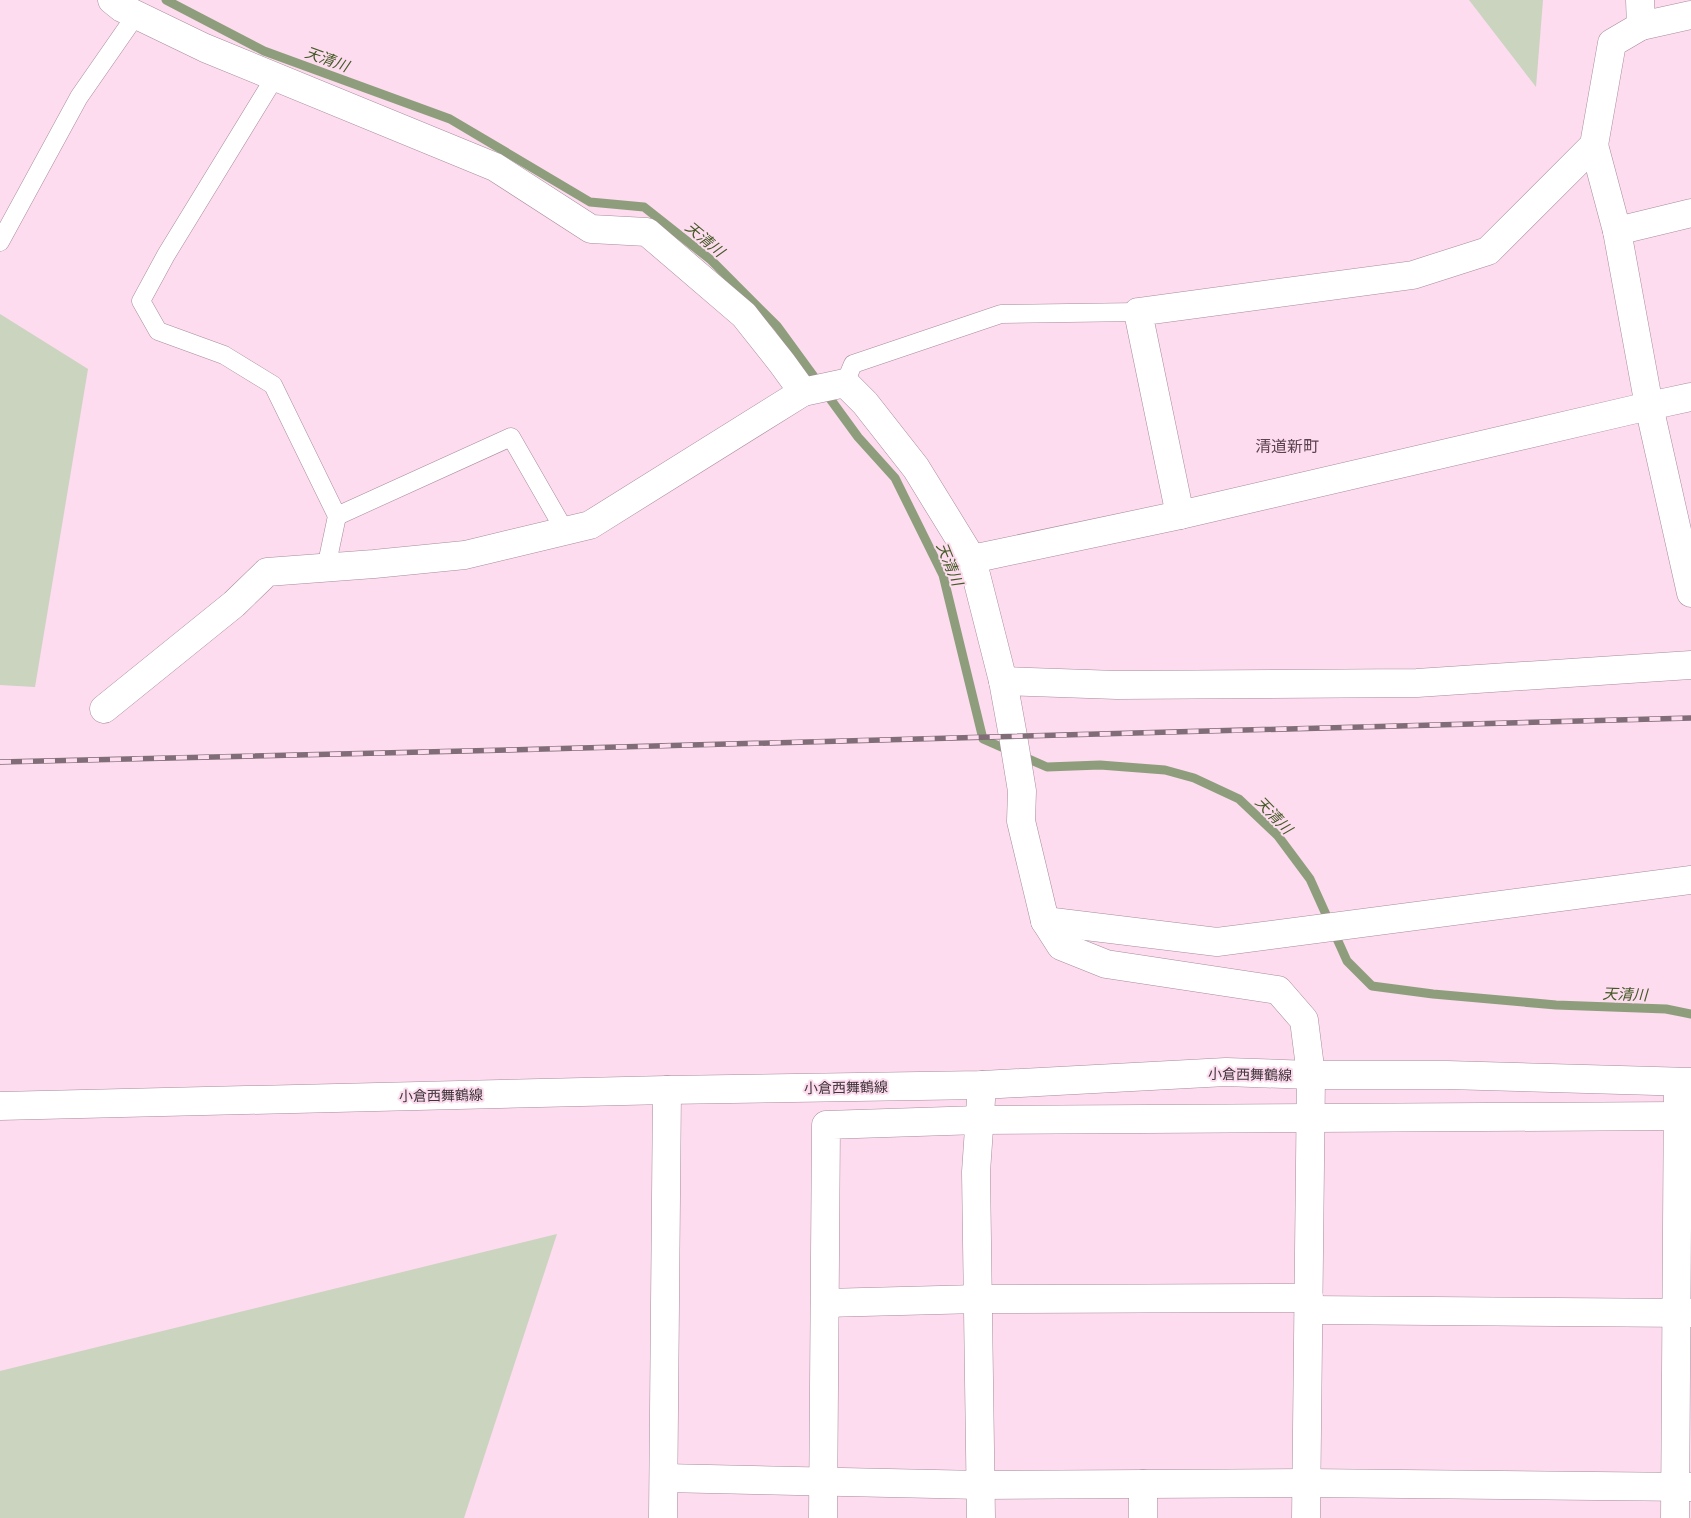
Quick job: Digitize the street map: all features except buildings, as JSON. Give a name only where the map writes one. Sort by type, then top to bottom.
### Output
[{"type":"street","points":[[112,0],[122,8],[205,48],[495,167],[591,229],[647,232],[744,315],[802,392]]},
{"type":"street","points":[[1691,14],[1640,13],[1612,43],[1594,145],[1617,231],[1649,406],[1691,594]]},
{"type":"street","points":[[1180,515],[1138,312],[1413,275],[1488,251],[1594,145]]},
{"type":"street","points":[[1617,231],[1691,213]]},
{"type":"street","points":[[104,709],[234,604],[267,572],[465,555],[590,525],[802,392],[845,383],[865,403],[916,468],[972,559],[1003,681],[1022,791],[1021,821],[1045,921],[1061,946],[1106,964],[1278,990],[1304,1020],[1311,1075],[1306,1518]]},
{"type":"street","points":[[972,559],[1180,515],[1691,397]]},
{"type":"street","points":[[1003,681],[1116,685],[1417,683],[1691,665]]},
{"type":"street","points":[[1045,921],[1217,942],[1691,880]]},
{"type":"street","name":"小倉西舞鶴線","points":[[0,1106],[667,1090],[982,1085],[1226,1072],[1311,1075],[1447,1075],[1684,1082]]},
{"type":"street","points":[[1675,1518],[1683,1487],[1682,1126],[1684,1082]]},
{"type":"street","points":[[981,1518],[976,1172],[982,1085]]},
{"type":"street","points":[[663,1518],[667,1090]]},
{"type":"street","points":[[823,1518],[826,1125],[979,1120],[1310,1117],[1682,1126]]},
{"type":"street","points":[[825,1303],[978,1299],[1684,1312]]},
{"type":"street","points":[[664,1478],[981,1485],[1306,1484],[1683,1487]]},
{"type":"street","points":[[1143,1484],[1143,1518]]},
{"type":"lane","points":[[0,242],[79,97],[136,15]]},
{"type":"lane","points":[[275,77],[166,255],[141,301],[158,332],[224,355],[273,385],[337,516],[326,568]]},
{"type":"lane","points":[[845,383],[853,364],[1001,314],[1138,312]]},
{"type":"lane","points":[[337,516],[511,437],[565,531]]},
{"type":"green space","points":[[1469,0],[1543,0],[1536,87]]},
{"type":"green space","points":[[0,314],[88,369],[35,687],[0,685]]},
{"type":"green space","points":[[557,1234],[464,1518],[0,1518],[0,1371]]},
{"type":"waterway","name":"天清川","points":[[166,0],[264,51],[450,119],[590,202],[644,207],[711,260],[777,326],[858,437],[895,478],[943,575],[983,739],[1047,767],[1100,765],[1165,770],[1194,778],[1239,799],[1278,836],[1310,879],[1347,961],[1372,986],[1433,994],[1556,1005],[1666,1009],[1691,1014]]},
{"type":"railway","points":[[0,762],[1691,718]]},
{"type":"district","name":"清道新町","points":[[1287,446]]}]
